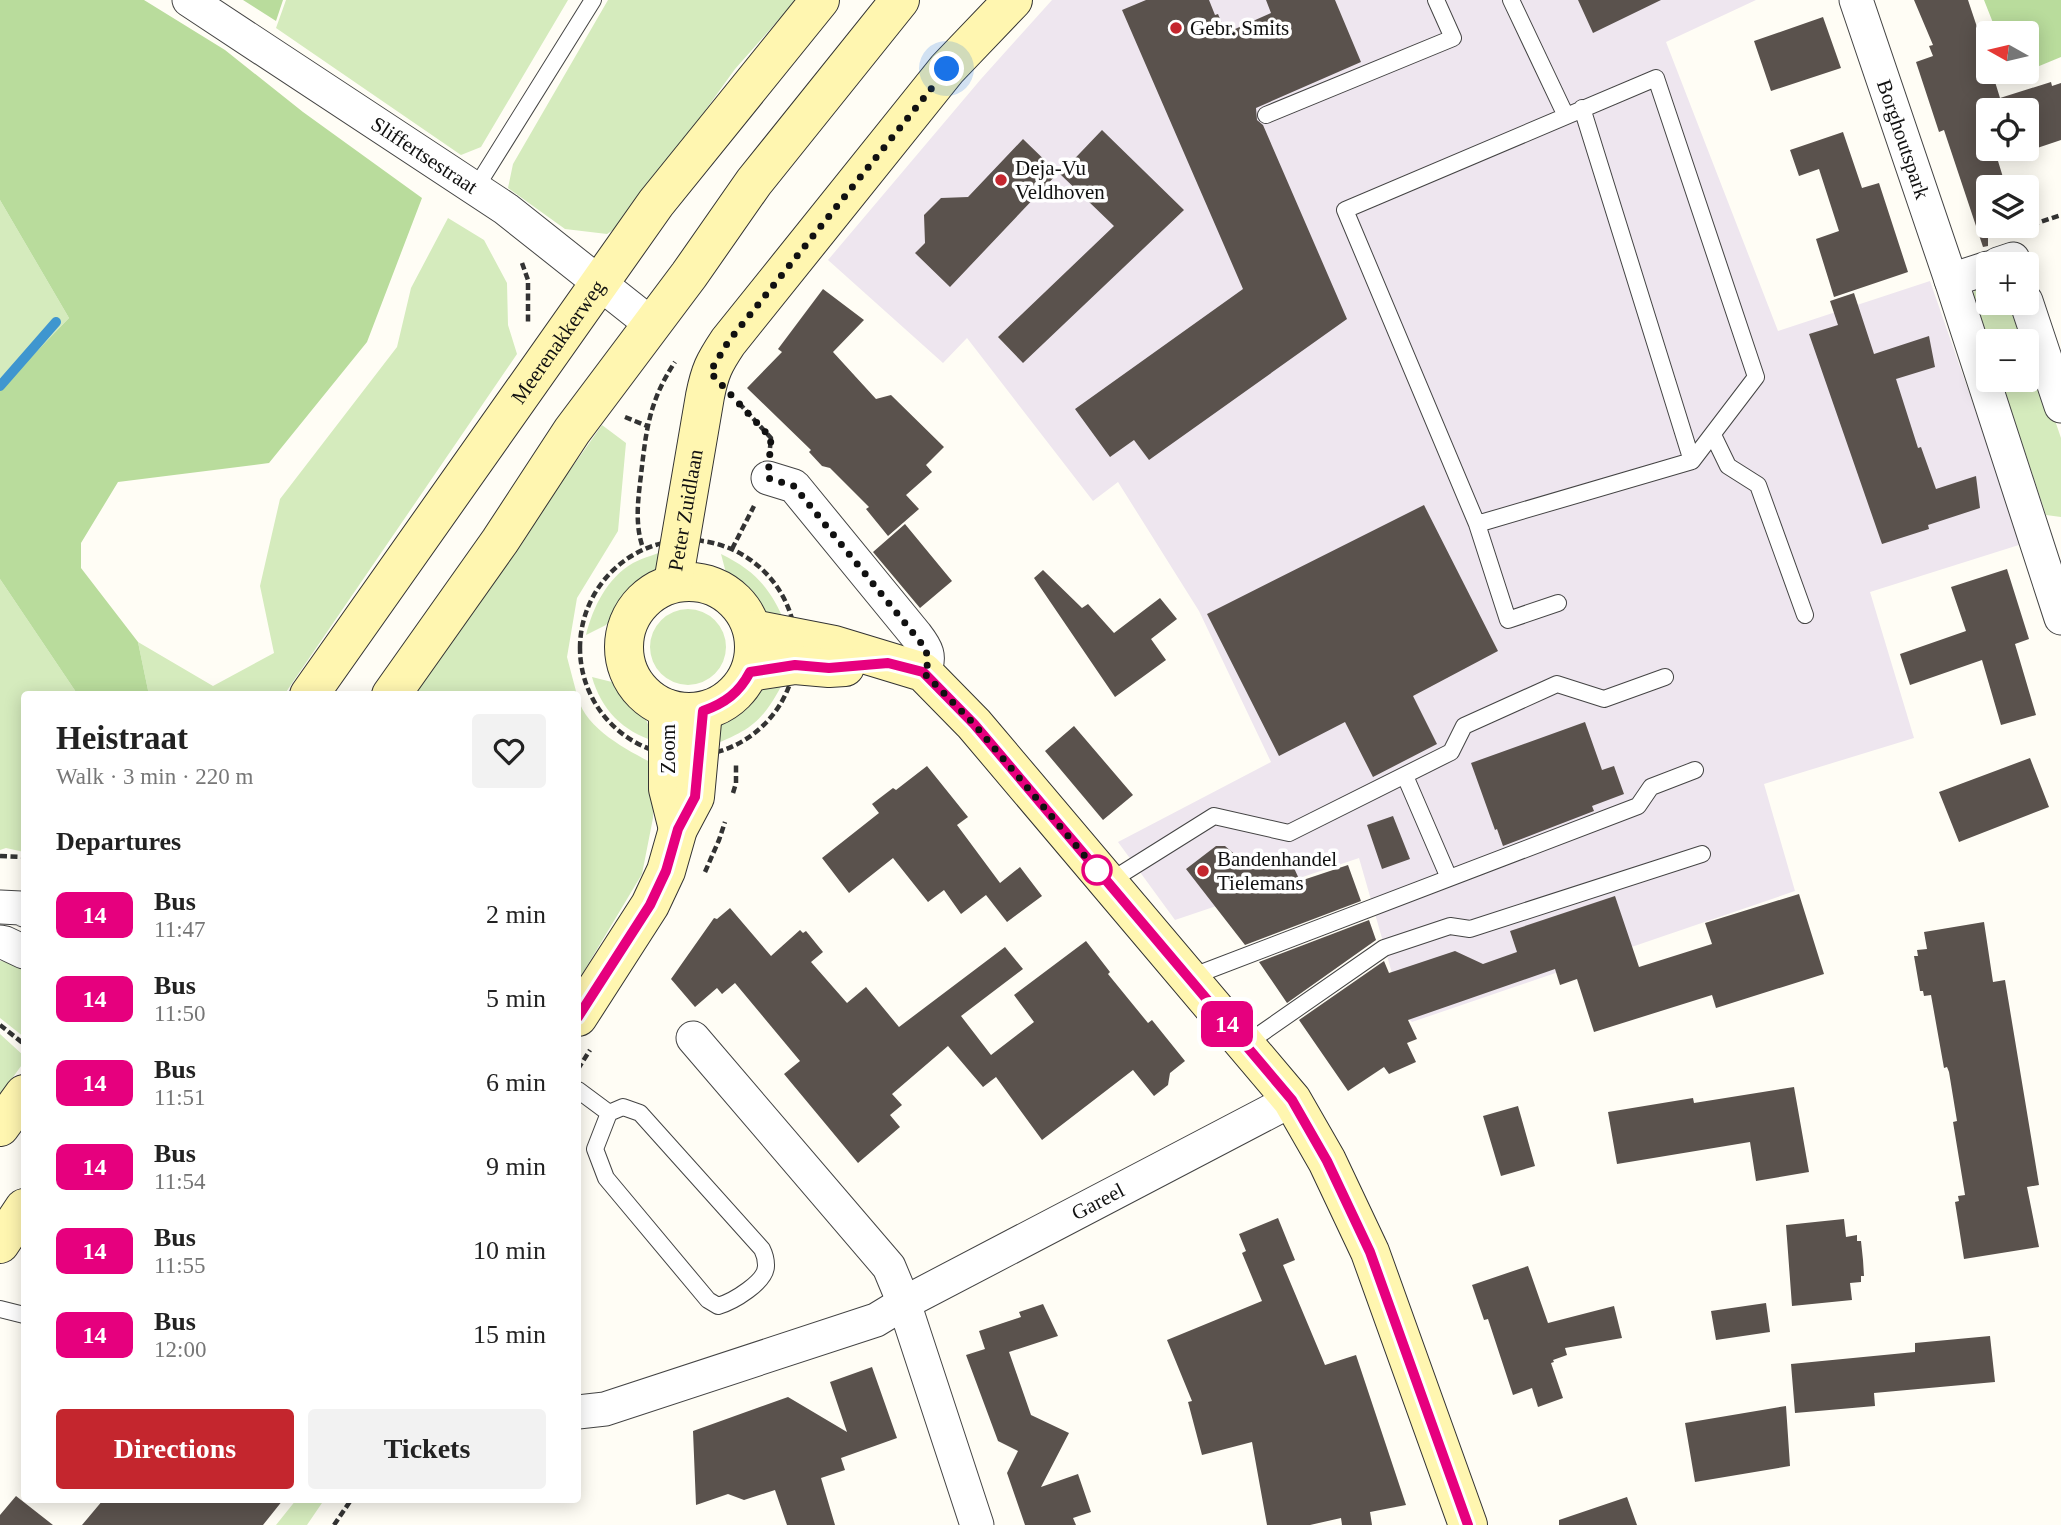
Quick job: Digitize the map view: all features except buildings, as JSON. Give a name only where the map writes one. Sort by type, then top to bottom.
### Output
[{"type":"street","name":"Sliffertsestraat","points":[[189,0],[506,209],[651,324]]},
{"type":"street","name":"Meerenakkerweg","points":[[312,691],[656,204],[820,0]]},
{"type":"street","points":[[394,691],[500,541],[572,431],[754,183],[900,0]]},
{"type":"street","name":"Peter Zuidlaan","points":[[688,583],[701,416],[710,372],[728,342],[947,69],[1013,0]]},
{"type":"street","name":"Borghoutspark","points":[[1856,0],[1951,280],[2048,534],[2061,618]]},
{"type":"street","points":[[1951,280],[1976,272]]},
{"type":"street","points":[[2031,315],[2061,407]]},
{"type":"street","points":[[750,672],[795,665],[906,668],[928,664],[926,649],[916,635],[794,486],[768,478]]},
{"type":"street","points":[[688,583],[725,592],[742,608],[752,629],[755,650],[750,672],[732,697],[718,706],[685,710],[650,699],[635,684],[626,665],[623,644],[627,624],[638,606],[654,591],[688,583]]},
{"type":"street","points":[[752,629],[834,645],[906,668],[974,724],[1292,1100],[1327,1161],[1370,1252],[1468,1525]]},
{"type":"street","name":"Zoom","points":[[581,1012],[650,905],[666,871],[678,829],[695,797],[683,755],[685,710]]},
{"type":"street","points":[[0,906],[21,908]]},
{"type":"street","points":[[0,942],[21,951]]},
{"type":"street","points":[[693,1038],[889,1267],[904,1303],[977,1525]]},
{"type":"street","points":[[0,1127],[21,1098]]},
{"type":"street","name":"Gareel","points":[[581,1412],[605,1409],[876,1320],[1292,1100]]},
{"type":"street","points":[[0,1244],[21,1212]]},
{"type":"lane","points":[[475,189],[593,0]]},
{"type":"lane","points":[[1266,115],[1453,38],[1436,0]]},
{"type":"lane","points":[[1511,0],[1566,116]]},
{"type":"lane","points":[[1477,524],[1692,461],[1756,377],[1656,78],[1345,210],[1477,524],[1508,620],[1558,603]]},
{"type":"lane","points":[[1582,108],[1692,461]]},
{"type":"lane","points":[[1713,435],[1728,466],[1758,485],[1805,615]]},
{"type":"lane","points":[[1107,883],[1214,816],[1289,834],[1451,752],[1464,726],[1557,684],[1604,699],[1665,677]]},
{"type":"lane","points":[[1188,978],[1638,806],[1651,788],[1696,770]]},
{"type":"lane","points":[[1405,776],[1449,878]]},
{"type":"lane","points":[[1245,1045],[1384,948],[1450,926],[1470,929],[1702,854]]},
{"type":"lane","points":[[581,1092],[608,1113]]},
{"type":"lane","points":[[623,1107],[640,1113],[762,1248],[767,1266],[762,1278],[730,1303],[718,1306],[708,1300],[606,1178],[595,1149],[608,1113],[623,1107]]},
{"type":"lane","points":[[0,1309],[21,1314]]},
{"type":"path","points":[[2039,222],[2061,215]]},
{"type":"path","points":[[710,372],[771,438],[768,478],[732,549],[760,567],[776,585],[790,610]]},
{"type":"path","points":[[646,426],[638,505],[638,532],[643,550],[618,566],[598,588],[585,615],[581,633],[581,655],[588,689],[611,723],[638,744],[683,755],[717,752],[737,744]]},
{"type":"path","points":[[0,856],[21,857]]},
{"type":"path","points":[[0,1025],[21,1042]]},
{"type":"path","points":[[334,1525],[349,1503]]},
{"type":"shaded area","points":[[1052,0],[1756,0],[1666,42],[1778,331],[1930,281],[2022,544],[1870,592],[1914,738],[1764,784],[1795,891],[1412,1022],[1404,1015],[1359,858],[1175,920],[1118,842],[1271,762],[1199,611],[1118,482],[1093,501],[967,338],[943,363],[828,260],[981,79]]},
{"type":"green space","points":[[0,0],[144,0],[225,50],[303,112],[422,198],[367,342],[269,463],[118,482],[81,543],[81,568],[138,642],[148,691],[75,691],[0,579],[0,389],[69,318],[0,200]]},
{"type":"green space","points":[[243,0],[283,0],[276,21]]},
{"type":"green space","points":[[286,0],[568,0],[481,147],[461,155],[276,28]]},
{"type":"green space","points":[[608,0],[796,0],[735,69],[625,222],[607,234],[565,229],[508,188],[513,164]]},
{"type":"green space","points":[[1984,0],[2061,0],[2061,57],[2039,66],[2039,21],[1992,21]]},
{"type":"green space","points":[[0,200],[69,318],[0,389]]},
{"type":"green space","points":[[448,218],[484,240],[507,283],[508,325],[517,354],[287,691],[148,691],[138,642],[213,686],[274,653],[260,586],[280,499],[397,347],[411,288]]},
{"type":"green space","points":[[1980,315],[2019,315],[2024,329],[1985,329]]},
{"type":"green space","points":[[2039,373],[2061,438],[2061,517],[2046,515],[2005,392],[2039,392]]},
{"type":"green space","points":[[602,425],[626,443],[618,531],[577,598],[567,657],[576,691],[414,691]]},
{"type":"green space","points":[[669,549],[665,562],[653,577],[637,588],[606,625],[586,635],[602,594],[616,577],[633,563]]},
{"type":"green space","points":[[721,554],[744,567],[761,582],[786,625],[758,611],[726,573]]},
{"type":"green space","points":[[0,579],[75,691],[21,691],[21,851],[6,848],[0,850]]},
{"type":"green space","points":[[688,609],[702,612],[715,620],[723,633],[726,647],[723,661],[715,674],[702,682],[688,685],[674,682],[661,674],[653,661],[650,647],[653,633],[661,620],[674,612]]},
{"type":"green space","points":[[592,677],[612,682],[644,715],[655,741],[633,732],[615,718],[601,699]]},
{"type":"green space","points":[[784,681],[769,707],[754,723],[708,747],[714,728],[724,717],[765,685]]},
{"type":"green space","points":[[581,706],[598,729],[654,764],[653,818],[642,874],[581,976]]},
{"type":"green space","points":[[0,961],[10,962],[21,968],[21,1035],[0,1018]]},
{"type":"green space","points":[[0,1034],[21,1053],[21,1066],[0,1095]]},
{"type":"green space","points":[[294,1503],[322,1503],[307,1525],[276,1525]]},
{"type":"waterway","points":[[0,386],[56,322]]},
{"type":"bus line","name":"14","points":[[581,1012],[650,905],[666,871],[678,829],[695,797],[703,711],[732,697],[750,672],[795,665],[829,668],[888,663],[923,672],[974,724],[1292,1100],[1327,1161],[1370,1252],[1468,1525]]},
{"type":"place","name":"Gebr. Smits","points":[[1176,28]]},
{"type":"place","name":"Deja-Vu Veldhoven","points":[[1001,180]]},
{"type":"place","name":"Bandenhandel Tielemans","points":[[1203,871]]},
{"type":"route","points":[[947,69],[728,342],[710,372],[771,438],[768,478],[794,486],[926,649],[928,664],[923,672],[974,724],[1100,874],[1097,870]]}]
